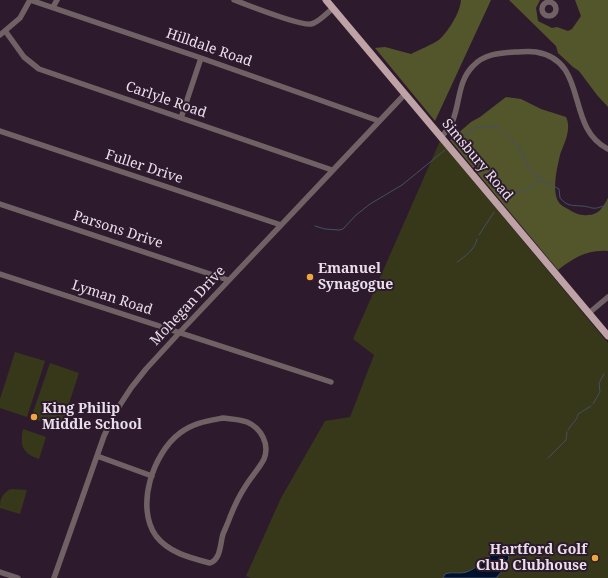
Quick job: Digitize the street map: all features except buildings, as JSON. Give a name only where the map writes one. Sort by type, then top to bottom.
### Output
[{"type":"main road","name":"Simsbury Road","points":[[326,0],[608,336]]},
{"type":"street","name":"Hilldale Road","points":[[30,0],[201,58],[379,121]]},
{"type":"street","points":[[0,35],[6,32],[20,18],[30,0]]},
{"type":"street","points":[[53,7],[57,0]]},
{"type":"street","points":[[234,0],[291,20],[309,24],[314,23],[333,8]]},
{"type":"street","name":"Carlyle Road","points":[[6,32],[24,57],[39,69],[332,170]]},
{"type":"street","points":[[440,137],[447,131],[452,121],[464,78],[477,62],[493,54],[531,51],[549,56],[559,62],[567,71],[570,76],[583,121],[588,132],[596,141],[608,149]]},
{"type":"street","points":[[181,118],[201,58]]},
{"type":"street","name":"Mohegan Drive","points":[[54,578],[104,436],[116,411],[131,388],[146,369],[228,280],[405,94]]},
{"type":"street","name":"Fuller Drive","points":[[0,131],[281,225]]},
{"type":"street","name":"Parsons Drive","points":[[0,204],[228,280]]},
{"type":"street","name":"Lyman Road","points":[[0,274],[331,382]]},
{"type":"street","points":[[589,313],[608,297]]},
{"type":"street","points":[[222,418],[246,422],[254,426],[262,434],[265,441],[266,451],[264,460],[244,487],[233,510],[223,535],[219,554],[214,562],[210,563],[180,554],[167,546],[157,537],[151,528],[146,509],[146,495],[152,476],[163,451],[170,442],[180,432],[204,421],[222,418]]},
{"type":"street","points":[[97,456],[152,476]]},
{"type":"street","points":[[0,572],[18,578]]},
{"type":"green space","points":[[461,0],[491,0],[435,121],[375,48],[385,47],[411,54],[433,43],[440,39],[447,31],[459,10]]},
{"type":"green space","points":[[509,0],[540,0],[536,8],[538,21],[552,28],[557,27],[568,31],[572,29],[581,16],[575,0],[608,0],[608,107],[579,71],[558,53],[556,46]]},
{"type":"green space","points":[[506,97],[521,99],[541,109],[566,117],[568,122],[568,132],[556,172],[556,196],[561,205],[580,215],[595,214],[608,198],[608,251],[594,251],[581,255],[558,270],[450,140],[471,122]]},
{"type":"green space","points":[[440,141],[608,343],[608,578],[251,578],[246,576],[281,498],[325,421],[350,417],[374,355],[353,339]]},
{"type":"green space","points":[[15,352],[45,361],[27,417],[0,408],[0,399]]},
{"type":"green space","points":[[50,363],[79,373],[61,428],[31,418]]},
{"type":"green space","points":[[23,429],[46,437],[39,459],[33,457],[24,448],[22,444]]},
{"type":"green space","points":[[11,489],[27,490],[20,514],[0,508],[2,497],[5,492]]},
{"type":"water","points":[[501,550],[507,552],[509,558],[504,569],[496,578],[443,578],[445,574],[448,573],[463,573],[469,571],[492,554]]},
{"type":"waterway","points":[[454,142],[475,128],[489,126],[498,127],[511,138],[520,149],[529,168],[542,180]]},
{"type":"waterway","points":[[315,226],[325,229],[343,229],[356,215],[370,204],[402,185],[445,150]]},
{"type":"waterway","points":[[504,202],[515,193],[531,187],[535,182],[542,181],[559,189],[560,198],[568,204],[594,208],[603,206],[608,207]]},
{"type":"waterway","points":[[479,235],[494,212]]},
{"type":"waterway","points":[[457,262],[467,255],[476,243],[477,239]]},
{"type":"waterway","points":[[593,404],[600,392],[599,383],[604,374]]},
{"type":"waterway","points":[[568,430],[578,414],[591,406]]},
{"type":"waterway","points":[[548,458],[566,440],[567,432]]},
{"type":"place","name":"Emanuel Synagogue","points":[[310,277]]},
{"type":"place","name":"King Philip Middle School","points":[[34,417]]},
{"type":"place","name":"Hartford Golf Club Clubhouse","points":[[595,558]]}]
